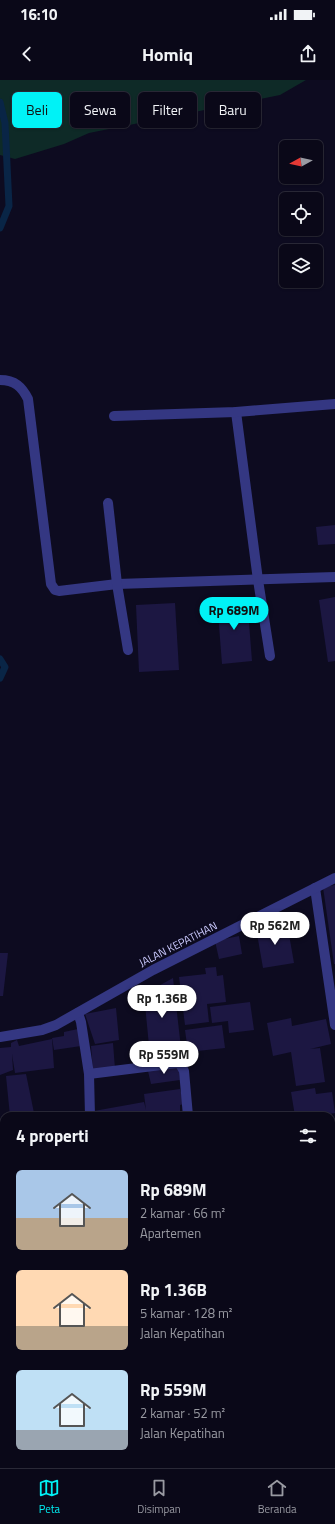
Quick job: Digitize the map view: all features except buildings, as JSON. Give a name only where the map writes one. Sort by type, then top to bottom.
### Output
[{"type":"street","points":[[0,380],[14,382],[19,385],[28,399],[52,588],[59,591],[117,584],[335,577]]},
{"type":"street","points":[[114,416],[236,412],[335,404]]},
{"type":"street","points":[[236,412],[258,580],[270,656]]},
{"type":"street","points":[[108,502],[117,584],[128,650]]},
{"type":"street","name":"JALAN KEPATIHAN","points":[[1,1035],[42,1030],[56,1025],[78,1014],[153,970],[335,878]]},
{"type":"street","points":[[315,888],[335,1025]]},
{"type":"street","points":[[78,1014],[81,1022],[89,1074],[90,1112]]},
{"type":"street","points":[[89,1074],[177,1063],[180,1064],[184,1071],[188,1112]]},
{"type":"green space","points":[[0,80],[306,80],[280,95],[261,99],[261,92],[205,92],[205,110],[197,112],[197,92],[138,92],[138,123],[130,125],[130,92],[70,92],[70,128],[114,128],[89,133],[64,144],[15,159],[0,155]]},
{"type":"waterway","points":[[0,102],[5,123],[9,206],[0,228]]},
{"type":"waterway","points":[[0,659],[5,667],[0,678]]}]
